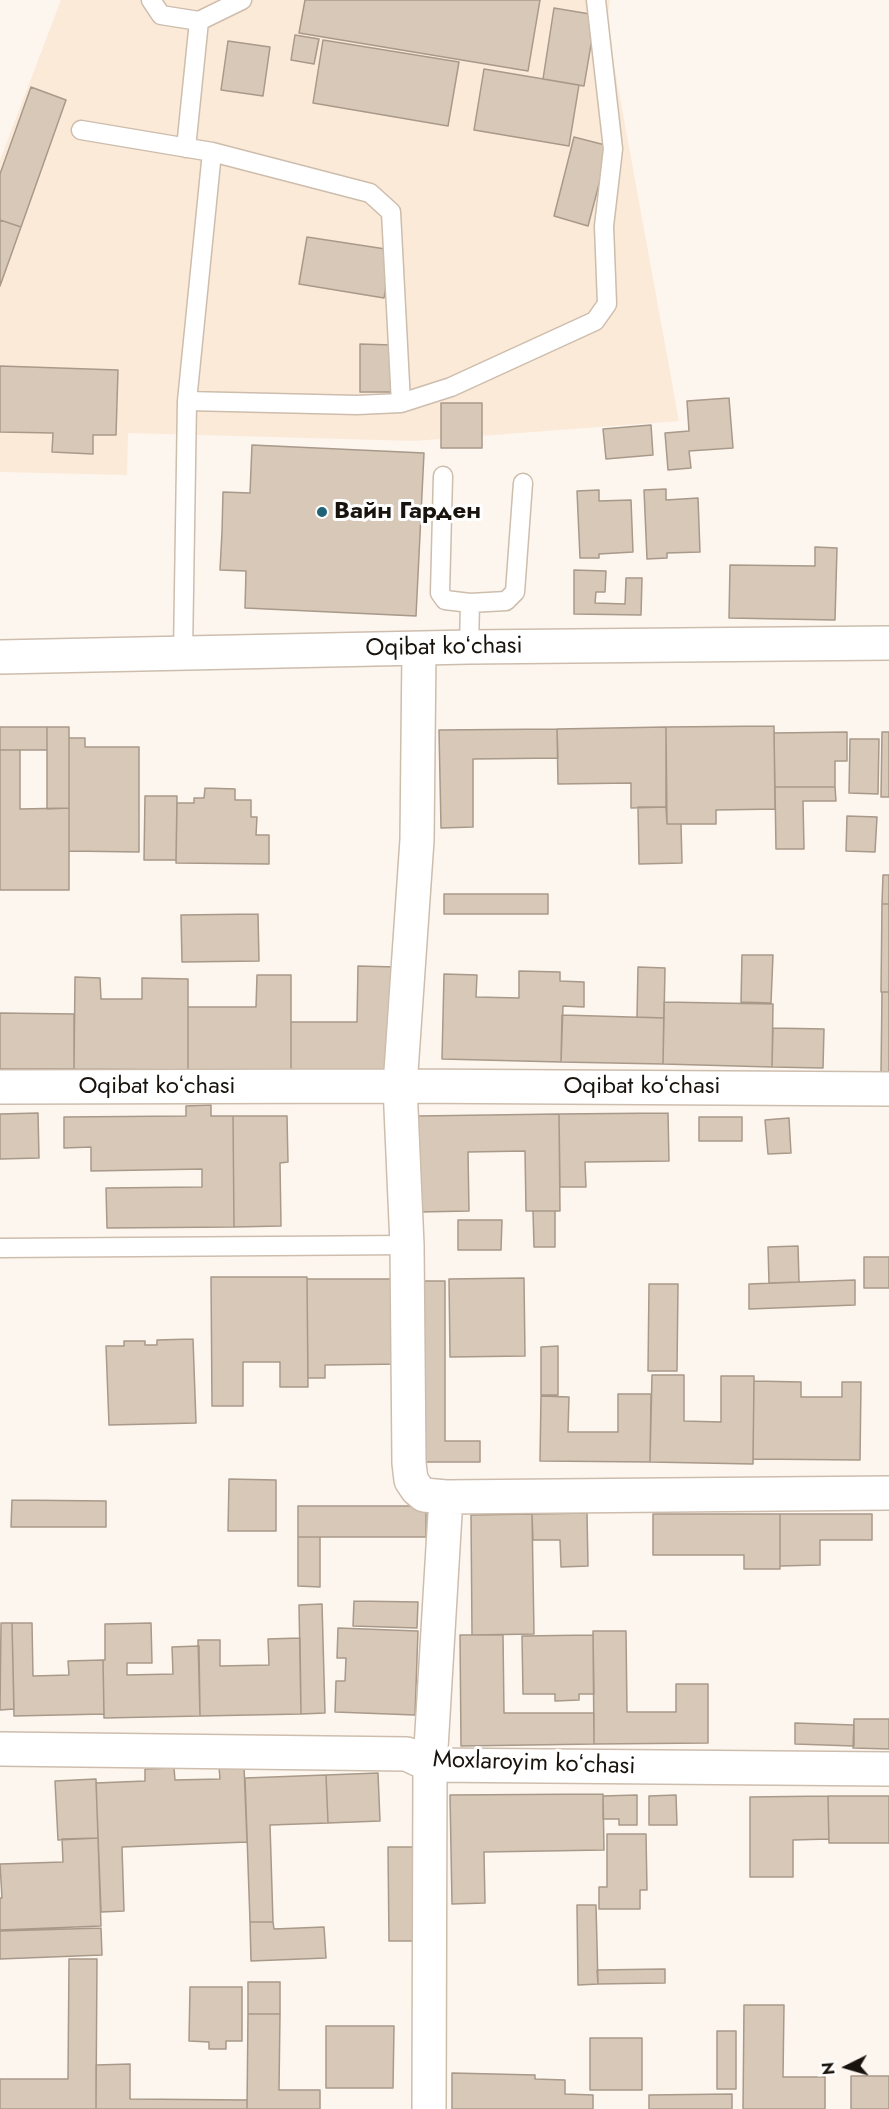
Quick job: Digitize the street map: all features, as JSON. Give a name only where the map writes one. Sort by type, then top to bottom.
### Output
[{"type":"street","name":"Oqibat koʻchasi","points":[[0,657],[469,647],[889,643]]},
{"type":"street","points":[[419,649],[417,840],[400,1086],[407,1245],[411,1480],[424,1495],[446,1497],[889,1493]]},
{"type":"street","name":"Oqibat koʻchasi","points":[[0,1087],[400,1086],[889,1089]]},
{"type":"street","points":[[429,2109],[429,1765],[446,1497]]},
{"type":"street","name":"Moxlaroyim koʻchasi","points":[[0,1749],[407,1754],[429,1765],[889,1770]]},
{"type":"lane","points":[[151,0],[161,15],[199,21],[242,0]]},
{"type":"lane","points":[[187,401],[357,405],[401,403],[451,387],[595,321],[607,304],[604,226],[614,149],[596,0]]},
{"type":"lane","points":[[186,148],[199,21]]},
{"type":"lane","points":[[81,130],[212,153],[370,193],[392,212],[401,403]]},
{"type":"lane","points":[[183,653],[187,401],[212,153]]},
{"type":"lane","points":[[443,476],[440,593],[445,600],[471,603],[506,601],[515,592],[523,483]]},
{"type":"lane","points":[[469,647],[471,603]]},
{"type":"lane","points":[[0,1248],[407,1245]]},
{"type":"shaded area","points":[[61,0],[610,0],[607,26],[679,421],[414,441],[128,433],[127,475],[0,472],[0,160]]},
{"type":"building","points":[[305,0],[540,0],[528,71],[299,33]]},
{"type":"building","points":[[554,8],[596,15],[584,86],[543,79]]},
{"type":"building","points":[[295,35],[319,39],[314,64],[291,60]]},
{"type":"building","points":[[323,40],[459,62],[448,126],[313,103]]},
{"type":"building","points":[[228,41],[270,47],[263,96],[221,90]]},
{"type":"building","points":[[484,69],[579,85],[569,146],[474,130]]},
{"type":"building","points":[[31,87],[66,100],[21,227],[0,220],[0,174]]},
{"type":"building","points":[[574,137],[609,146],[588,226],[554,216]]},
{"type":"building","points":[[0,220],[21,227],[0,286]]},
{"type":"building","points":[[307,237],[392,250],[384,298],[299,284]]},
{"type":"building","points":[[360,344],[392,345],[391,392],[360,392]]},
{"type":"building","points":[[0,366],[118,370],[116,435],[93,435],[93,454],[52,452],[53,433],[0,432]]},
{"type":"building","points":[[729,398],[733,448],[689,451],[691,468],[668,470],[665,433],[689,431],[687,401]]},
{"type":"building","points":[[441,403],[482,403],[482,448],[441,448]]},
{"type":"building","points":[[651,425],[653,455],[606,459],[603,429]]},
{"type":"building","name":"Вайн Гарден","points":[[252,445],[424,453],[416,616],[245,608],[246,571],[220,570],[223,492],[250,493]]},
{"type":"building","points":[[666,489],[666,500],[698,498],[700,552],[667,553],[667,558],[647,559],[644,490]]},
{"type":"building","points":[[599,490],[599,501],[631,500],[633,552],[599,554],[599,558],[580,558],[577,491]]},
{"type":"building","points":[[815,547],[837,548],[835,620],[729,618],[730,565],[815,566]]},
{"type":"building","points":[[574,570],[606,571],[605,592],[596,592],[595,603],[625,604],[626,578],[642,578],[641,615],[574,614]]},
{"type":"building","points":[[774,726],[775,809],[716,810],[716,824],[667,824],[666,727]]},
{"type":"building","points":[[0,727],[47,727],[47,750],[0,750]]},
{"type":"building","points":[[47,727],[69,727],[69,808],[47,809]]},
{"type":"building","points":[[666,727],[666,807],[631,808],[631,783],[558,784],[557,729]]},
{"type":"building","points":[[557,729],[558,758],[473,759],[473,827],[441,828],[439,730]]},
{"type":"building","points":[[847,732],[847,761],[835,761],[835,787],[775,787],[774,733]]},
{"type":"building","points":[[882,732],[889,732],[889,797],[881,797]]},
{"type":"building","points":[[69,738],[85,738],[85,747],[139,747],[139,852],[69,851]]},
{"type":"building","points":[[850,739],[879,739],[878,794],[849,793]]},
{"type":"building","points":[[0,750],[20,750],[20,809],[69,808],[69,890],[0,890]]},
{"type":"building","points":[[775,787],[835,787],[836,801],[803,801],[804,849],[776,849]]},
{"type":"building","points":[[205,788],[235,789],[235,800],[251,800],[251,817],[257,817],[256,835],[269,835],[269,864],[176,863],[177,803],[194,803],[194,798],[204,798]]},
{"type":"building","points":[[145,796],[177,796],[176,860],[144,860]]},
{"type":"building","points":[[638,807],[666,807],[667,824],[681,824],[682,863],[639,864]]},
{"type":"building","points":[[847,816],[877,817],[875,852],[846,851]]},
{"type":"building","points":[[883,875],[889,875],[889,904],[882,904]]},
{"type":"building","points":[[444,894],[548,894],[548,914],[444,914]]},
{"type":"building","points":[[882,904],[889,904],[889,992],[881,992]]},
{"type":"building","points":[[258,914],[259,961],[182,962],[181,915]]},
{"type":"building","points":[[742,955],[773,955],[771,1003],[741,1002]]},
{"type":"building","points":[[358,966],[396,967],[395,1071],[291,1071],[291,1022],[357,1022]]},
{"type":"building","points":[[638,967],[665,968],[664,1018],[637,1017]]},
{"type":"building","points":[[519,971],[560,972],[560,981],[584,982],[584,1007],[563,1006],[561,1062],[442,1059],[444,974],[477,975],[476,997],[519,998]]},
{"type":"building","points":[[257,975],[291,975],[291,1071],[188,1070],[188,1007],[256,1007]]},
{"type":"building","points":[[75,977],[100,978],[101,999],[142,999],[142,978],[188,979],[188,1070],[74,1069]]},
{"type":"building","points":[[882,992],[889,992],[889,1074],[881,1073]]},
{"type":"building","points":[[664,1002],[773,1004],[772,1067],[663,1064]]},
{"type":"building","points":[[0,1013],[74,1014],[74,1069],[0,1069]]},
{"type":"building","points":[[562,1015],[664,1018],[663,1064],[561,1062]]},
{"type":"building","points":[[773,1028],[824,1029],[823,1068],[772,1067]]},
{"type":"building","points":[[211,1105],[211,1116],[233,1116],[234,1227],[107,1228],[106,1188],[202,1187],[202,1169],[91,1171],[91,1147],[64,1148],[64,1117],[186,1116],[186,1106]]},
{"type":"building","points":[[38,1113],[39,1158],[0,1159],[0,1114]]},
{"type":"building","points":[[668,1113],[669,1161],[585,1162],[586,1187],[560,1187],[559,1114]]},
{"type":"building","points":[[559,1114],[560,1211],[526,1211],[525,1151],[468,1152],[469,1211],[419,1212],[418,1116]]},
{"type":"building","points":[[233,1116],[287,1116],[288,1162],[280,1163],[281,1226],[234,1227]]},
{"type":"building","points":[[699,1117],[742,1117],[742,1141],[699,1141]]},
{"type":"building","points":[[789,1118],[791,1153],[768,1154],[765,1120]]},
{"type":"building","points":[[533,1211],[555,1211],[555,1247],[534,1247]]},
{"type":"building","points":[[458,1220],[502,1220],[501,1250],[458,1250]]},
{"type":"building","points":[[798,1246],[799,1282],[769,1283],[768,1247]]},
{"type":"building","points":[[864,1257],[889,1257],[889,1288],[864,1288]]},
{"type":"building","points":[[211,1277],[307,1277],[308,1387],[280,1387],[280,1362],[243,1362],[243,1406],[212,1406]]},
{"type":"building","points":[[524,1278],[525,1356],[450,1357],[449,1279]]},
{"type":"building","points":[[307,1279],[400,1279],[401,1364],[325,1365],[325,1378],[308,1378]]},
{"type":"building","points":[[855,1280],[855,1305],[749,1309],[749,1284]]},
{"type":"building","points":[[420,1281],[445,1281],[445,1441],[480,1441],[480,1462],[421,1462]]},
{"type":"building","points":[[649,1284],[678,1284],[677,1371],[648,1371]]},
{"type":"building","points":[[193,1339],[196,1423],[109,1425],[106,1346],[124,1346],[124,1341],[145,1341],[145,1345],[157,1345],[157,1340]]},
{"type":"building","points":[[558,1346],[558,1395],[541,1395],[541,1347]]},
{"type":"building","points":[[652,1375],[684,1375],[684,1421],[721,1422],[721,1376],[754,1376],[753,1464],[650,1462]]},
{"type":"building","points":[[754,1381],[801,1382],[801,1397],[842,1397],[842,1382],[861,1382],[860,1460],[753,1459]]},
{"type":"building","points":[[618,1394],[651,1394],[650,1462],[540,1461],[541,1396],[569,1397],[568,1432],[618,1432]]},
{"type":"building","points":[[229,1479],[276,1480],[276,1531],[228,1531]]},
{"type":"building","points":[[12,1500],[106,1501],[106,1527],[11,1527]]},
{"type":"building","points":[[298,1506],[426,1506],[426,1537],[298,1537]]},
{"type":"building","points":[[587,1513],[588,1566],[561,1567],[560,1540],[533,1540],[532,1514]]},
{"type":"building","points":[[532,1514],[534,1634],[472,1635],[471,1515]]},
{"type":"building","points":[[653,1514],[780,1514],[780,1569],[744,1569],[744,1555],[653,1555]]},
{"type":"building","points":[[780,1514],[872,1514],[872,1540],[820,1540],[820,1565],[780,1566]]},
{"type":"building","points":[[298,1537],[320,1537],[320,1587],[298,1586]]},
{"type":"building","points":[[354,1601],[418,1602],[417,1628],[353,1626]]},
{"type":"building","points":[[322,1604],[325,1713],[301,1714],[299,1605]]},
{"type":"building","points":[[1,1623],[12,1623],[14,1709],[0,1710]]},
{"type":"building","points":[[12,1623],[32,1623],[33,1676],[69,1675],[68,1661],[103,1660],[104,1714],[14,1716]]},
{"type":"building","points":[[151,1623],[152,1663],[127,1663],[127,1675],[173,1674],[172,1647],[199,1646],[200,1716],[104,1718],[105,1624]]},
{"type":"building","points":[[338,1628],[418,1631],[415,1715],[335,1712],[336,1681],[345,1681],[346,1658],[337,1658]]},
{"type":"building","points":[[593,1631],[626,1631],[627,1712],[676,1712],[676,1684],[708,1684],[708,1743],[594,1744]]},
{"type":"building","points":[[460,1635],[503,1635],[504,1713],[594,1713],[594,1744],[461,1746]]},
{"type":"building","points":[[593,1635],[594,1694],[579,1694],[579,1700],[555,1701],[555,1694],[523,1694],[522,1636]]},
{"type":"building","points":[[300,1638],[301,1714],[200,1716],[198,1640],[220,1640],[220,1666],[269,1665],[268,1639]]},
{"type":"building","points":[[854,1719],[889,1719],[889,1749],[853,1748]]},
{"type":"building","points":[[795,1723],[854,1725],[854,1746],[795,1744]]},
{"type":"building","points":[[244,1766],[247,1842],[122,1847],[124,1911],[101,1912],[96,1783],[145,1781],[145,1769],[174,1768],[175,1780],[220,1779],[219,1767]]},
{"type":"building","points":[[378,1773],[380,1821],[328,1823],[326,1775]]},
{"type":"building","points":[[326,1775],[328,1823],[270,1825],[273,1922],[250,1922],[245,1778]]},
{"type":"building","points":[[96,1779],[98,1838],[58,1840],[55,1781]]},
{"type":"building","points":[[603,1794],[604,1850],[484,1852],[485,1903],[452,1904],[450,1795]]},
{"type":"building","points":[[637,1795],[637,1825],[619,1825],[619,1819],[603,1819],[603,1796]]},
{"type":"building","points":[[676,1795],[677,1825],[649,1825],[649,1796]]},
{"type":"building","points":[[828,1796],[829,1839],[793,1840],[793,1877],[750,1877],[750,1797]]},
{"type":"building","points":[[828,1796],[889,1796],[889,1843],[829,1843]]},
{"type":"building","points":[[607,1834],[646,1834],[647,1890],[640,1890],[640,1909],[599,1909],[599,1887],[607,1887]]},
{"type":"building","points":[[98,1838],[101,1926],[0,1930],[0,1898],[2,1898],[0,1864],[63,1862],[62,1839]]},
{"type":"building","points":[[388,1847],[420,1847],[421,1941],[389,1941]]},
{"type":"building","points":[[577,1905],[596,1905],[598,1984],[578,1985]]},
{"type":"building","points":[[250,1922],[273,1922],[274,1929],[324,1927],[326,1958],[251,1961]]},
{"type":"building","points":[[101,1928],[102,1955],[0,1959],[0,1931]]},
{"type":"building","points":[[69,1959],[97,1959],[96,2109],[0,2109],[0,2079],[68,2079]]},
{"type":"building","points":[[665,1969],[665,1983],[598,1984],[597,1970]]},
{"type":"building","points":[[248,1982],[280,1982],[280,2014],[248,2014]]},
{"type":"building","points":[[190,1987],[242,1987],[242,2041],[226,2041],[226,2049],[209,2049],[209,2042],[189,2041]]},
{"type":"building","points":[[744,2005],[784,2005],[783,2077],[825,2077],[825,2109],[743,2109]]},
{"type":"building","points":[[248,2014],[280,2014],[279,2090],[320,2090],[320,2109],[247,2109]]},
{"type":"building","points":[[326,2026],[394,2026],[393,2088],[326,2088]]},
{"type":"building","points":[[717,2031],[736,2031],[736,2089],[717,2089]]},
{"type":"building","points":[[590,2038],[642,2038],[642,2090],[590,2090]]},
{"type":"building","points":[[130,2064],[130,2099],[247,2100],[247,2109],[96,2109],[96,2065]]},
{"type":"building","points":[[452,2073],[535,2075],[535,2079],[565,2080],[565,2094],[593,2095],[593,2109],[452,2109]]},
{"type":"building","points":[[851,2076],[889,2076],[889,2109],[851,2109]]},
{"type":"building","points":[[732,2094],[732,2109],[649,2109],[649,2095]]},
{"type":"place","name":"Вайн Гарден","points":[[322,512]]}]
